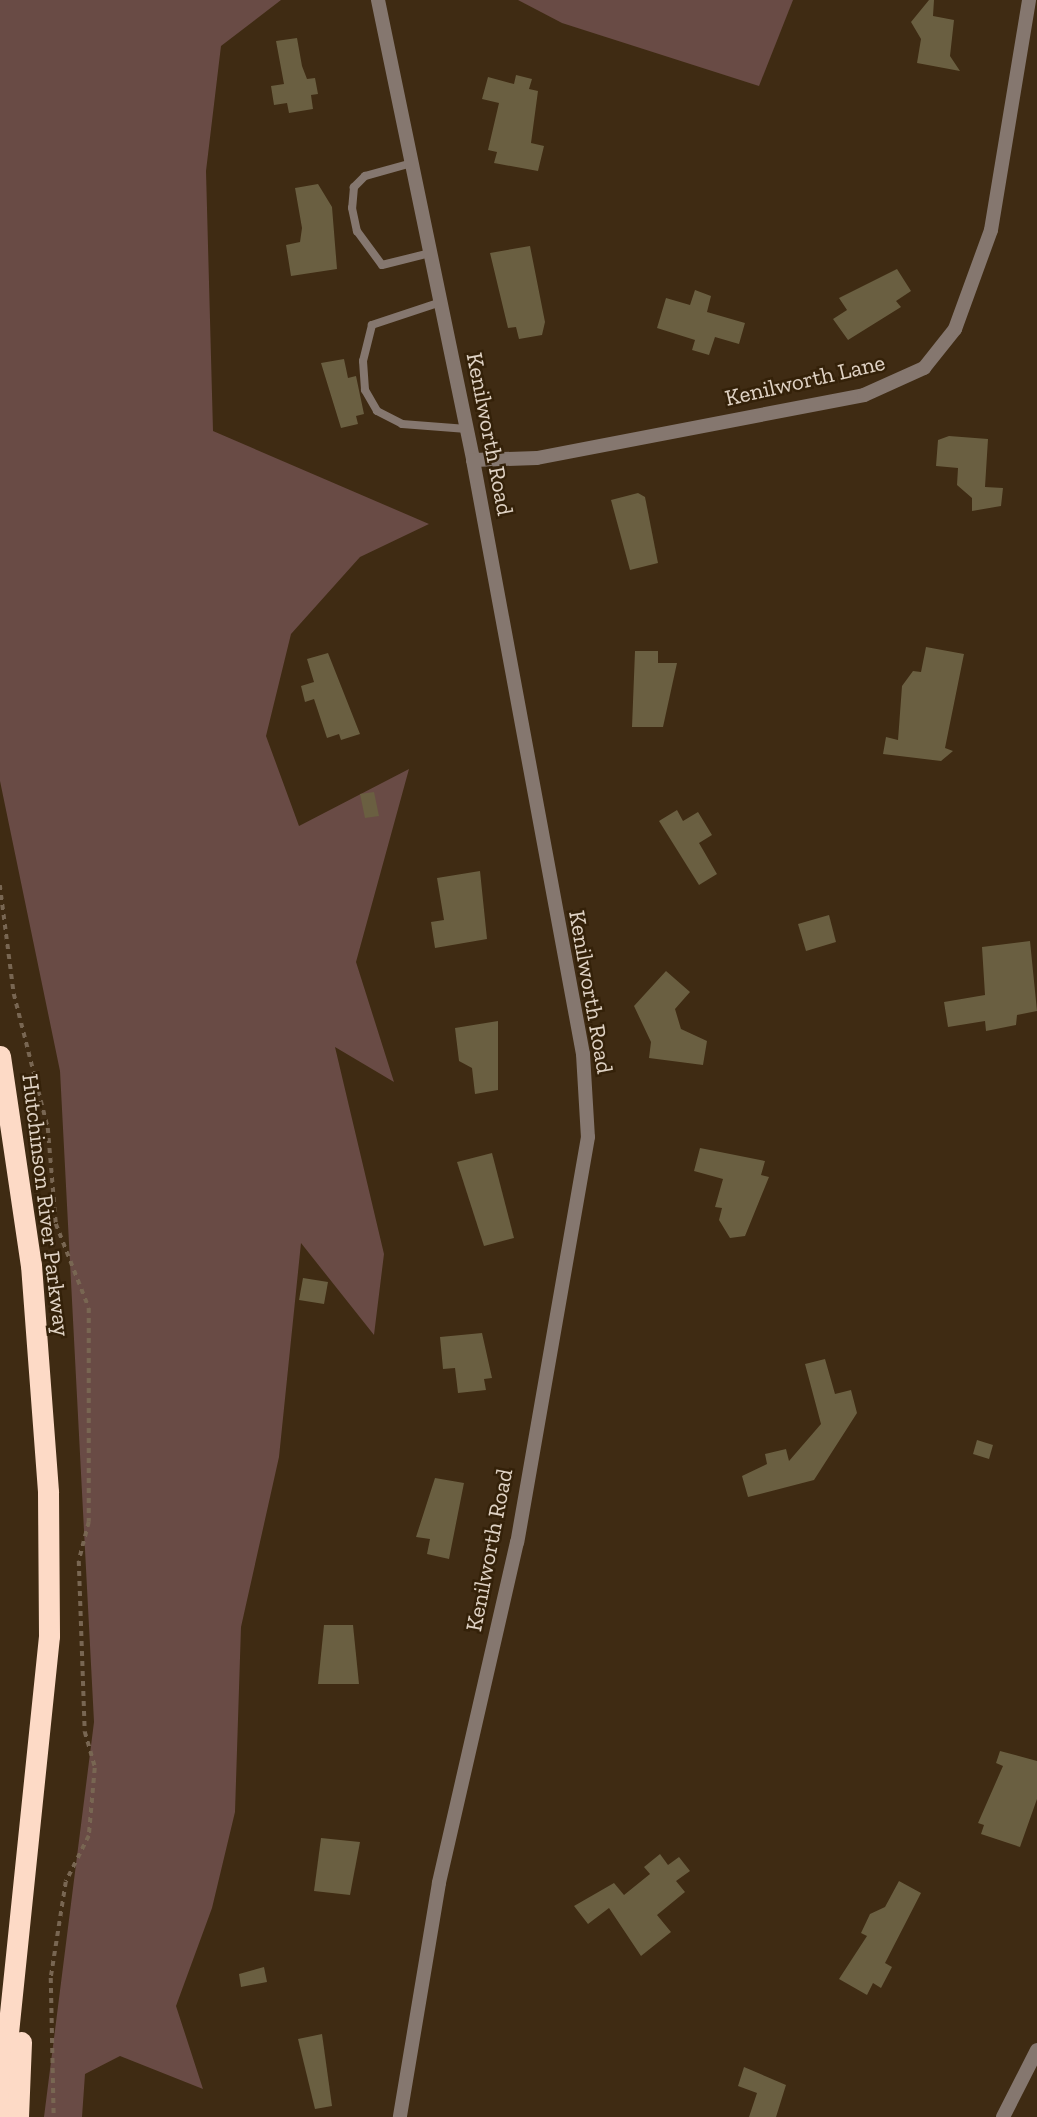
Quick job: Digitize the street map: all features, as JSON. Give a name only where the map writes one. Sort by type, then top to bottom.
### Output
[{"type":"highway","name":"Hutchinson River Parkway","points":[[0,1056],[31,1265],[48,1492],[49,1636],[26,1899],[0,2113]]},
{"type":"highway","points":[[18,2117],[26,1899]]},
{"type":"street","name":"Kenilworth Road","points":[[378,0],[474,460],[583,1054],[588,1137],[517,1542],[439,1884],[400,2117]]},
{"type":"street","name":"Kenilworth Lane","points":[[474,460],[537,458],[864,395],[924,368],[956,329],[991,230],[1029,0]]},
{"type":"street","points":[[1003,2117],[1037,2050]]},
{"type":"lane","points":[[412,163],[365,176],[354,187],[352,208],[357,231],[382,265],[430,253]]},
{"type":"lane","points":[[441,302],[372,325],[363,361],[365,390],[377,411],[402,424],[467,429]]},
{"type":"shaded area","points":[[0,0],[281,0],[221,46],[206,171],[213,431],[429,524],[360,557],[291,634],[266,736],[299,826],[409,769],[356,962],[394,1082],[335,1047],[384,1254],[374,1335],[301,1243],[279,1457],[241,1627],[235,1812],[212,1908],[176,2006],[203,2089],[120,2056],[85,2074],[82,2117],[44,2117],[94,1722],[60,1071],[0,781]]},
{"type":"shaded area","points":[[518,0],[793,0],[759,86],[562,23]]},
{"type":"building","points":[[929,0],[934,0],[933,16],[954,20],[950,56],[960,71],[917,63],[921,39],[911,22]]},
{"type":"building","points":[[297,38],[302,66],[307,79],[315,78],[318,94],[311,95],[313,109],[289,113],[287,103],[274,105],[271,86],[284,84],[276,41]]},
{"type":"building","points":[[516,75],[532,79],[529,89],[538,91],[531,143],[544,146],[538,171],[494,163],[497,152],[488,150],[499,103],[482,99],[488,77],[514,84]]},
{"type":"building","points":[[318,184],[332,207],[337,269],[291,276],[286,245],[300,242],[302,228],[295,188]]},
{"type":"building","points":[[530,246],[545,322],[542,335],[519,339],[516,327],[508,328],[490,253]]},
{"type":"building","points":[[897,269],[911,291],[896,301],[901,307],[848,340],[833,319],[847,310],[839,298]]},
{"type":"building","points":[[695,290],[711,296],[707,312],[745,323],[739,344],[715,337],[709,355],[692,350],[695,340],[657,328],[666,298],[690,305]]},
{"type":"building","points":[[344,359],[348,378],[356,376],[364,414],[356,416],[358,424],[341,428],[321,363]]},
{"type":"building","points":[[949,436],[988,439],[985,487],[1003,488],[1001,506],[972,511],[972,498],[957,485],[958,468],[936,466],[938,440]]},
{"type":"building","points":[[638,493],[645,497],[658,563],[630,570],[611,500]]},
{"type":"building","points":[[926,647],[964,654],[945,748],[953,751],[941,761],[883,754],[886,737],[898,740],[902,686],[913,671],[921,672]]},
{"type":"building","points":[[635,651],[658,651],[658,663],[677,663],[663,727],[632,727]]},
{"type":"building","points":[[328,653],[360,734],[341,740],[339,734],[327,738],[314,699],[305,702],[301,686],[314,682],[307,659]]},
{"type":"building","points":[[374,792],[379,816],[365,818],[360,794]]},
{"type":"building","points":[[677,810],[683,821],[698,812],[712,835],[699,843],[717,874],[699,885],[659,821]]},
{"type":"building","points":[[480,871],[487,939],[435,948],[431,922],[444,920],[437,878]]},
{"type":"building","points":[[829,915],[836,942],[806,951],[798,924]]},
{"type":"building","points":[[1030,941],[1037,1011],[1017,1015],[1016,1025],[986,1031],[985,1021],[948,1027],[944,1002],[985,995],[982,947]]},
{"type":"building","points":[[666,971],[690,992],[675,1009],[681,1029],[707,1041],[703,1065],[649,1058],[651,1042],[634,1006]]},
{"type":"building","points":[[498,1021],[498,1090],[475,1094],[472,1068],[459,1061],[455,1028]]},
{"type":"building","points":[[700,1148],[765,1161],[761,1175],[769,1177],[745,1236],[730,1238],[719,1220],[722,1208],[715,1207],[723,1179],[694,1171]]},
{"type":"building","points":[[492,1153],[514,1238],[484,1246],[457,1162]]},
{"type":"building","points":[[303,1278],[328,1282],[324,1304],[299,1300]]},
{"type":"building","points":[[482,1333],[492,1378],[484,1379],[486,1390],[458,1393],[455,1368],[443,1369],[440,1337]]},
{"type":"building","points":[[825,1359],[835,1394],[851,1390],[857,1413],[814,1480],[748,1497],[742,1476],[767,1464],[765,1454],[786,1449],[789,1461],[821,1424],[805,1364]]},
{"type":"building","points":[[977,1440],[993,1445],[989,1459],[973,1454]]},
{"type":"building","points":[[435,1478],[464,1483],[449,1559],[427,1554],[430,1539],[416,1537]]},
{"type":"building","points":[[324,1625],[353,1625],[359,1684],[318,1684]]},
{"type":"building","points":[[1000,1751],[1037,1761],[1037,1799],[1020,1847],[981,1834],[984,1825],[978,1823],[1003,1766],[996,1763]]},
{"type":"building","points":[[321,1838],[360,1842],[350,1895],[314,1891]]},
{"type":"building","points":[[660,1854],[668,1865],[679,1857],[690,1871],[676,1881],[685,1892],[657,1915],[671,1932],[641,1956],[609,1908],[588,1924],[574,1906],[614,1883],[624,1895],[650,1874],[644,1867]]},
{"type":"building","points":[[899,1881],[921,1893],[885,1963],[892,1967],[881,1988],[873,1983],[867,1995],[839,1979],[867,1936],[861,1933],[870,1914],[885,1907]]},
{"type":"building","points":[[264,1967],[267,1982],[241,1987],[239,1974]]},
{"type":"building","points":[[322,2034],[332,2106],[315,2109],[298,2039]]},
{"type":"building","points":[[744,2067],[786,2085],[776,2117],[749,2117],[757,2093],[738,2086]]}]
